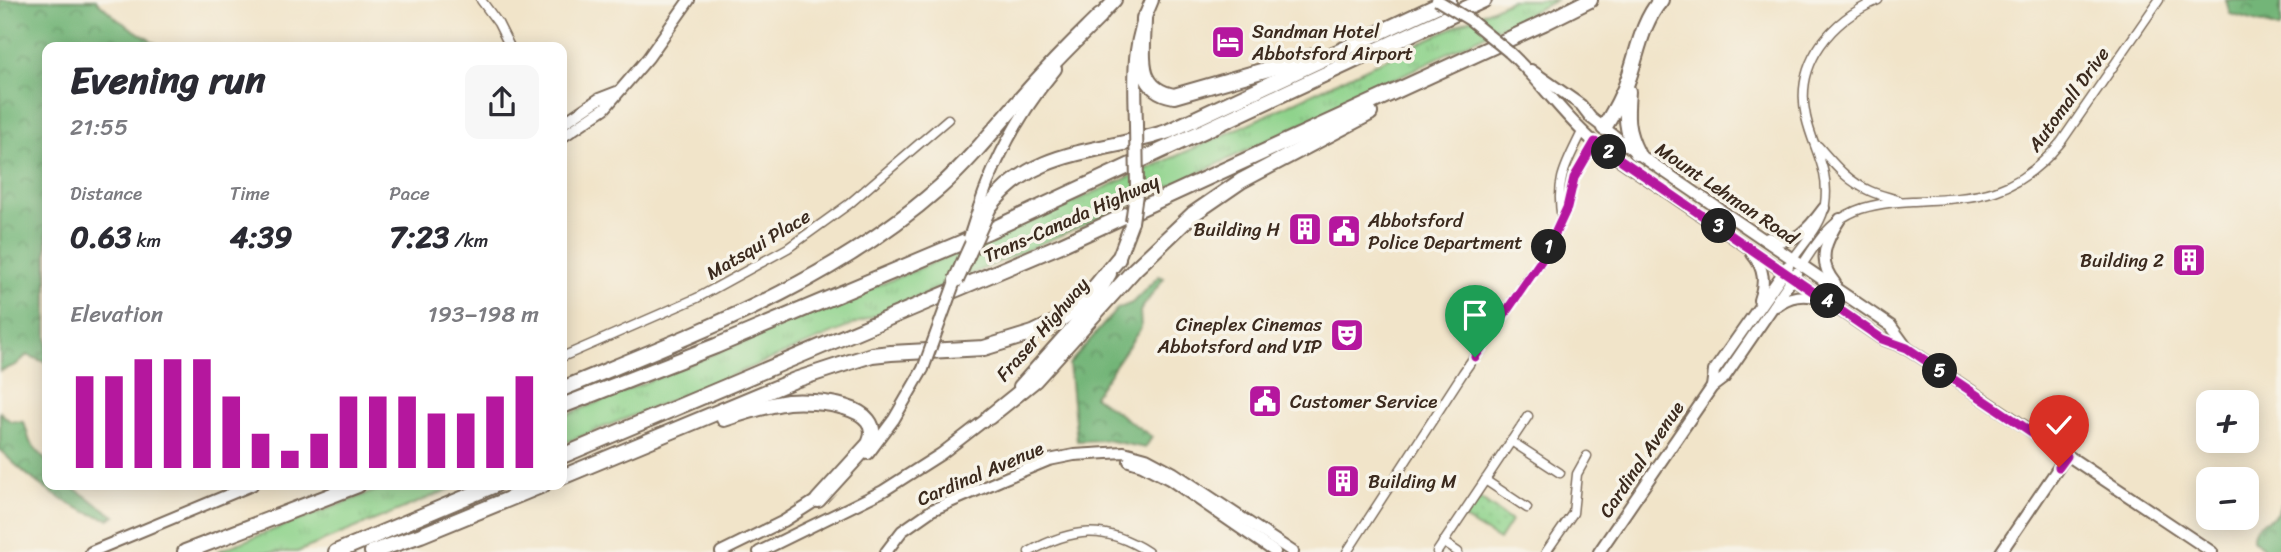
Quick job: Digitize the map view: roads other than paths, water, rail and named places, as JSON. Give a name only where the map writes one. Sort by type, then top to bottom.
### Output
[{"type":"highway","points":[[956,280],[984,207],[1016,178],[1035,167],[1055,159],[1169,131],[1449,0]]},
{"type":"highway","name":"Trans-Canada Highway","points":[[567,404],[716,346],[989,232],[1484,0]]},
{"type":"highway","name":"Trans-Canada Highway","points":[[567,454],[1061,245],[1590,0]]},
{"type":"highway","points":[[1604,128],[1628,80],[1645,24],[1661,0]]},
{"type":"highway","points":[[567,387],[741,314],[852,254],[897,223],[942,186],[1044,73],[1100,16]]},
{"type":"highway","points":[[1144,18],[1144,70],[1150,86],[1160,93],[1174,96],[1374,36]]},
{"type":"highway","points":[[989,417],[1035,380],[1135,269],[1193,214],[1241,181],[1544,23]]},
{"type":"highway","points":[[1628,80],[1625,123],[1637,153]]},
{"type":"highway","points":[[567,475],[795,380],[872,355],[984,348],[1033,333],[1059,320],[1081,304],[1118,259]]},
{"type":"highway","points":[[636,447],[729,417],[789,402],[815,402],[860,412],[871,423],[873,436],[869,444],[818,500]]},
{"type":"highway","points":[[277,516],[332,490]]},
{"type":"highway","points":[[185,552],[345,490]]},
{"type":"highway","points":[[336,552],[483,490]]},
{"type":"highway","points":[[372,552],[531,490]]},
{"type":"main road","points":[[567,134],[605,108],[648,58],[689,0]]},
{"type":"main road","points":[[984,207],[997,159],[1014,127],[1046,81],[1115,0]]},
{"type":"main road","name":"Fraser Highway","points":[[760,552],[883,491],[941,454],[989,417],[1097,298],[1108,281],[1132,222],[1138,170],[1136,45],[1152,0]]},
{"type":"main road","name":"Mount Lehman Road","points":[[1437,0],[1480,28],[1526,67],[1546,78],[1581,105],[1591,118],[1637,153],[1891,326],[1907,348]]},
{"type":"main road","name":"Mount Lehman Road","points":[[1526,67],[1540,87],[1582,132],[1595,142],[1882,339],[1907,348],[2212,552]]},
{"type":"main road","points":[[567,121],[598,99],[617,92]]},
{"type":"main road","points":[[1582,132],[1591,118]]},
{"type":"main road","points":[[1595,142],[1604,128]]},
{"type":"main road","points":[[1754,233],[1775,241],[1791,240],[1805,230],[1824,208]]},
{"type":"main road","points":[[1840,219],[1824,247],[1824,258],[1830,277],[1843,293]]},
{"type":"main road","points":[[1745,245],[1764,276],[1763,289],[1754,313]]},
{"type":"main road","points":[[1788,275],[1797,262]]},
{"type":"main road","name":"Cardinal Avenue","points":[[1712,387],[1714,371],[1754,313],[1788,275]]},
{"type":"main road","name":"Cardinal Avenue","points":[[1599,552],[1712,387],[1724,378],[1788,275]]},
{"type":"main road","points":[[721,552],[784,521],[818,500],[847,476],[880,439],[923,369],[956,280]]},
{"type":"main road","points":[[1766,314],[1783,300],[1795,296],[1823,298]]},
{"type":"main road","name":"Cardinal Avenue","points":[[886,552],[902,531],[932,510],[1049,460],[1074,455],[1124,452],[1146,458],[1174,473],[1293,552]]},
{"type":"main road","name":"Cardinal Avenue","points":[[1103,453],[1142,465],[1169,480],[1275,552]]},
{"type":"main road","points":[[2001,552],[2067,456]]},
{"type":"main road","points":[[91,552],[240,490]]},
{"type":"street","points":[[481,0],[498,23],[508,42]]},
{"type":"street","name":"Automall Drive","points":[[1797,262],[1824,208],[1826,180],[1805,115],[1804,94],[1810,61],[1839,23],[1878,0]]},
{"type":"street","name":"Automall Drive","points":[[1797,262],[1840,219],[1864,208],[1900,202],[1964,198],[1997,191],[2023,179],[2045,162],[2061,142],[2159,0]]},
{"type":"street","name":"Matsqui Place","points":[[567,355],[697,298],[788,248],[849,204],[948,119]]},
{"type":"street","points":[[1562,219],[1559,190],[1564,167],[1582,132]]},
{"type":"street","points":[[1348,552],[1463,373],[1545,255],[1567,208],[1574,178],[1595,142]]},
{"type":"street","name":"Automall Drive","points":[[1816,144],[1853,183],[1900,202]]},
{"type":"street","points":[[1437,552],[1528,416]]},
{"type":"street","points":[[1511,441],[1560,474]]},
{"type":"street","points":[[1546,552],[1573,513],[1577,474],[1587,456]]},
{"type":"street","points":[[1485,480],[1527,508]]},
{"type":"street","points":[[1029,552],[1072,533],[1090,531],[1115,535],[1148,552]]},
{"type":"street","points":[[1443,542],[1458,552]]},
{"type":"place","name":"Sandman Hotel Abbotsford Airport","points":[[1228,42]]},
{"type":"place","name":"Building H","points":[[1305,229]]},
{"type":"place","name":"Abbotsford Police Department","points":[[1344,231]]},
{"type":"place","name":"Building 2","points":[[2189,260]]},
{"type":"place","name":"Cineplex Cinemas Abbotsford and VIP","points":[[1347,335]]},
{"type":"place","name":"Customer Service","points":[[1265,401]]},
{"type":"place","name":"Building M","points":[[1343,481]]}]
